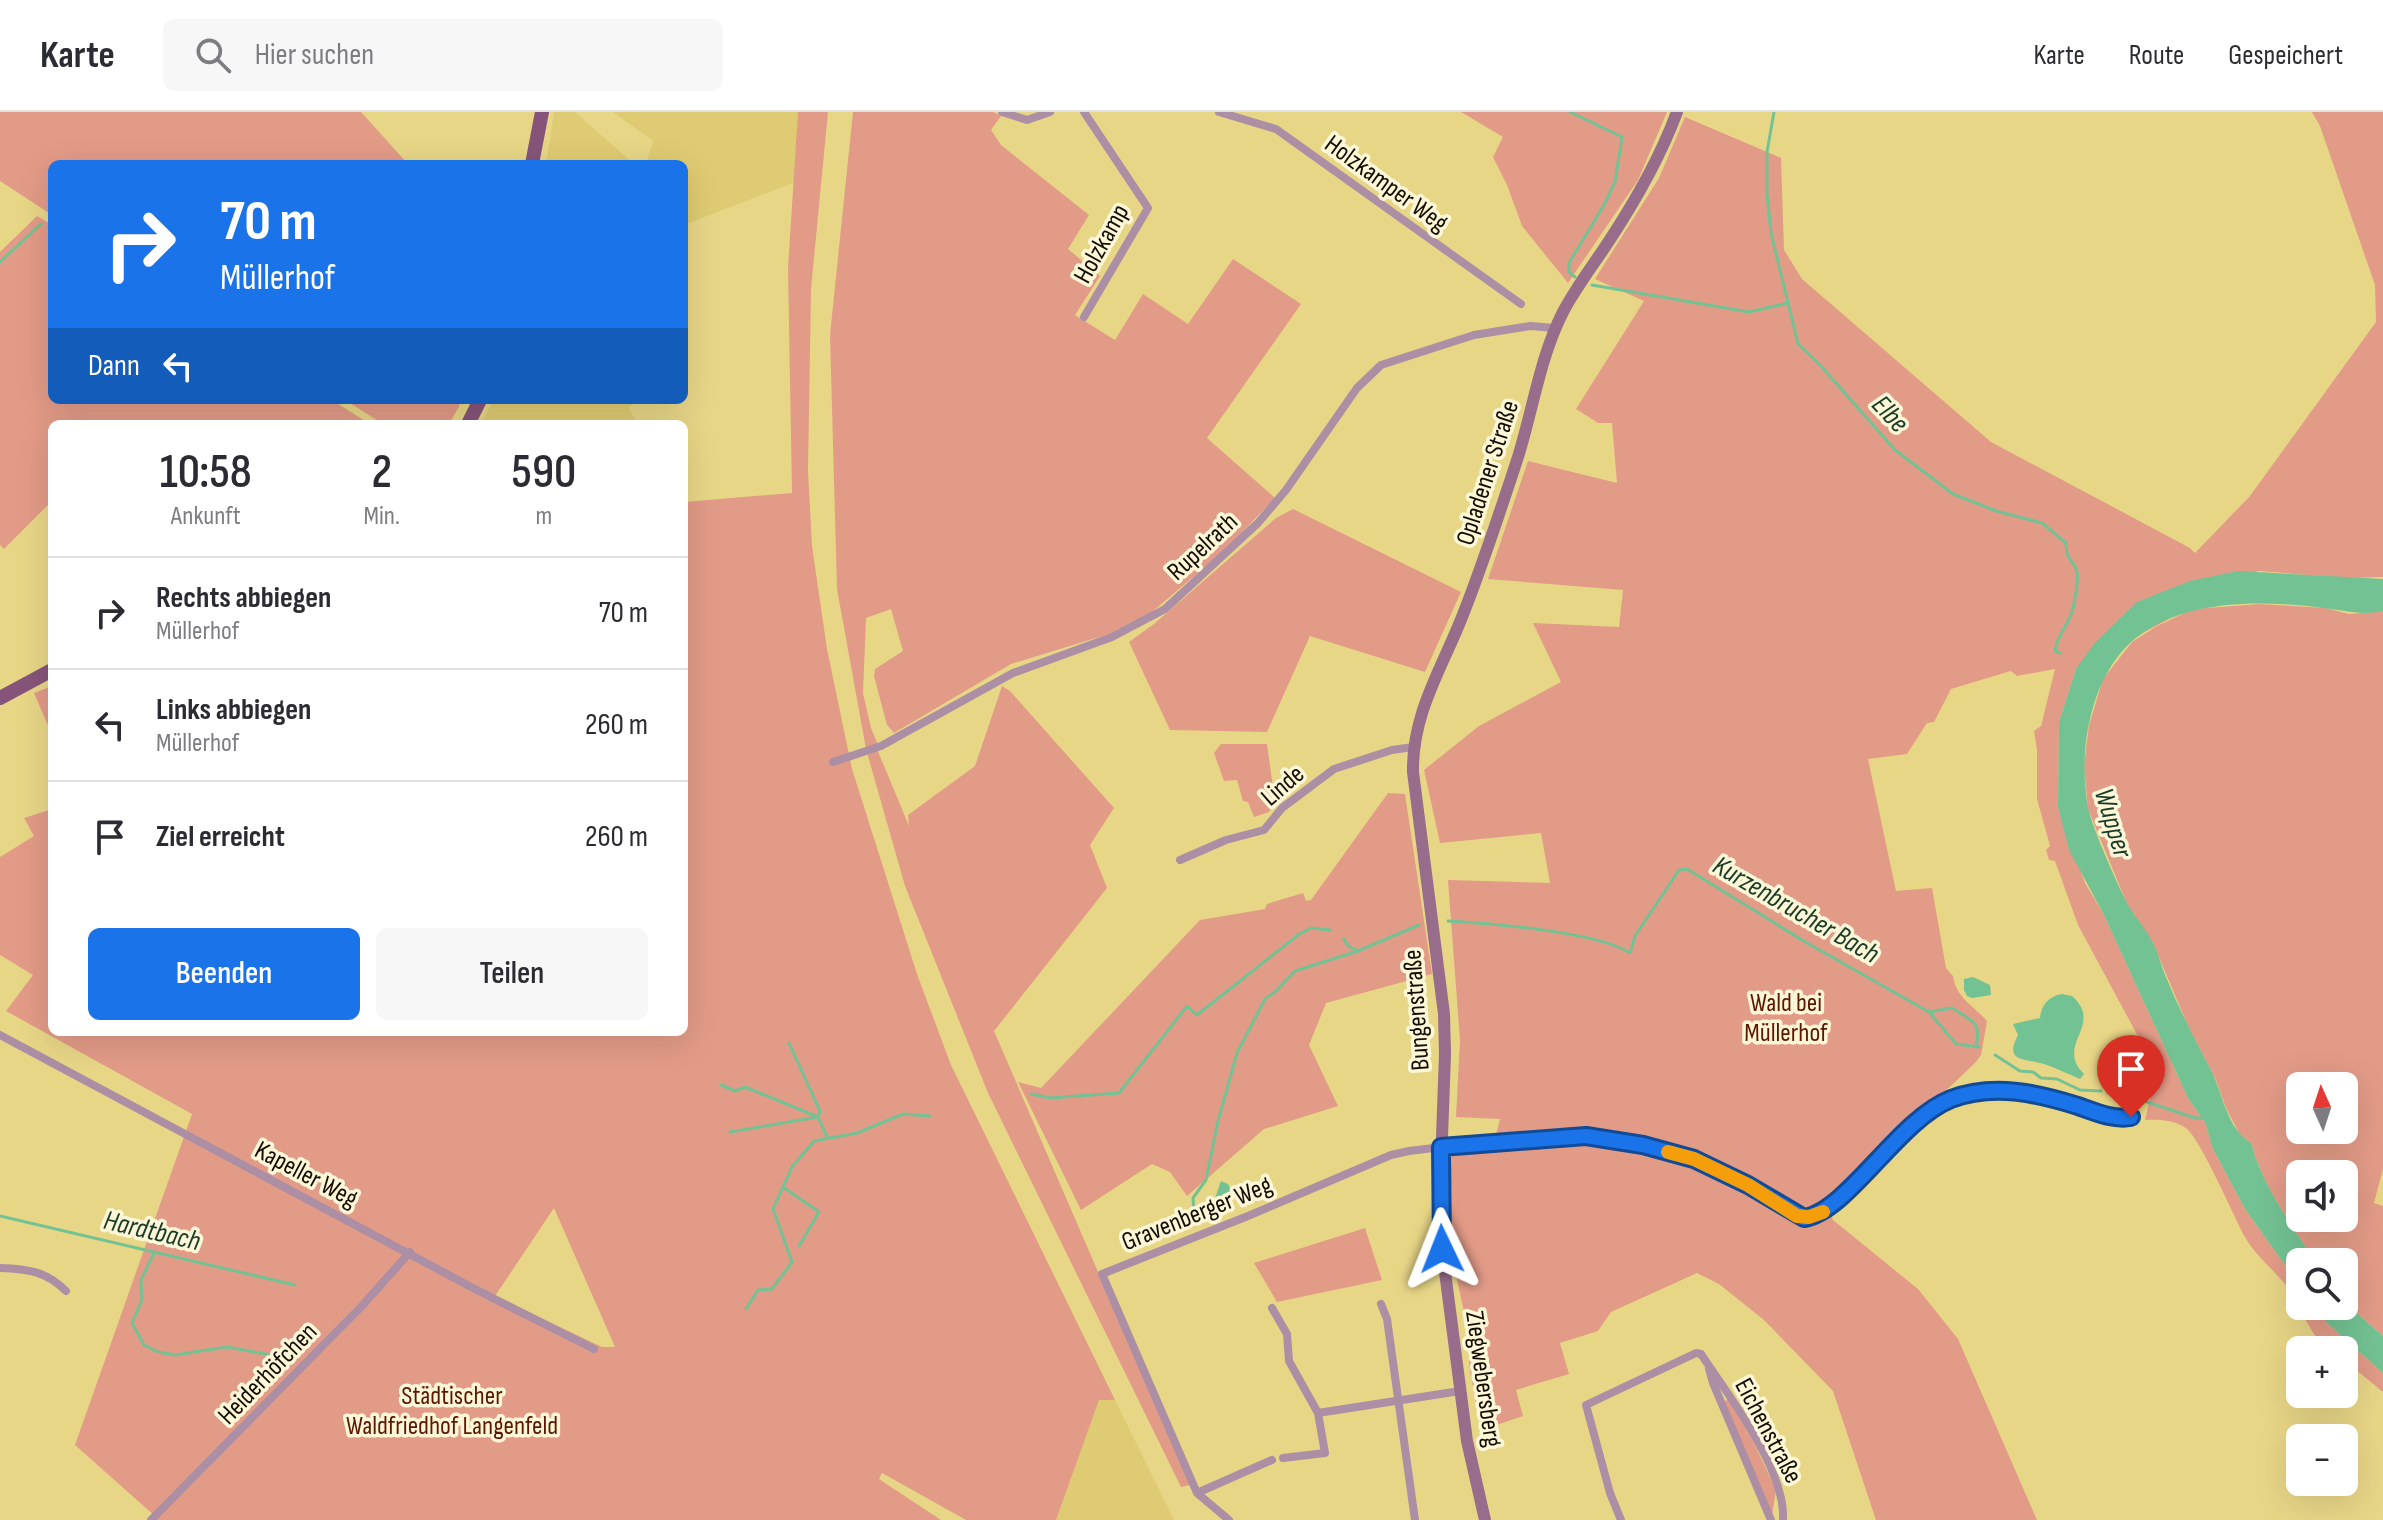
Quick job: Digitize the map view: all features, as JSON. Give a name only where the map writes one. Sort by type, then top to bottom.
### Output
[{"type":"main road","points":[[533,160],[542,112]]},
{"type":"main road","name":"Opladener Straße","points":[[1425,869],[1413,772],[1413,747],[1420,713],[1461,621],[1527,428],[1555,328],[1642,188],[1664,147],[1677,112]]},
{"type":"main road","points":[[0,698],[48,672]]},
{"type":"main road","name":"Bungenstraße","points":[[1425,869],[1444,1014],[1441,1147]]},
{"type":"main road","name":"Ziegwebersberg","points":[[1441,1147],[1442,1249],[1467,1441],[1485,1520]]},
{"type":"street","points":[[1004,113],[1027,120],[1050,112]]},
{"type":"street","name":"Holzkamp","points":[[1084,112],[1148,208],[1084,317]]},
{"type":"street","name":"Holzkamper Weg","points":[[1219,112],[1276,129],[1521,304]]},
{"type":"street","name":"Rupelrath","points":[[833,762],[881,746],[1013,673],[1112,637],[1165,609],[1258,523],[1286,490],[1352,396],[1381,365],[1474,335],[1530,326],[1555,328]]},
{"type":"street","name":"Linde","points":[[1180,860],[1226,840],[1264,830],[1282,808],[1334,769],[1380,753],[1413,747]]},
{"type":"street","name":"Kapeller Weg","points":[[0,1035],[471,1287],[594,1349]]},
{"type":"street","points":[[1441,1147],[1586,1136],[1643,1145],[1694,1159],[1748,1185],[1804,1218],[1827,1210],[1892,1142],[1949,1099],[1981,1091],[2014,1091],[2039,1095],[2107,1116],[2131,1117]]},
{"type":"street","name":"Gravenberger Weg","points":[[1229,1520],[1197,1493],[1102,1274],[1391,1155],[1441,1147]]},
{"type":"street","name":"Heiderhöfchen","points":[[151,1520],[361,1307],[410,1252]]},
{"type":"street","points":[[0,1268],[31,1271],[52,1278],[66,1291]]},
{"type":"street","points":[[1381,1304],[1387,1319],[1415,1520]]},
{"type":"street","points":[[1272,1308],[1287,1334],[1289,1361],[1318,1413],[1325,1453],[1283,1458]]},
{"type":"street","name":"Eichenstraße","points":[[1621,1520],[1610,1493],[1586,1405],[1696,1353],[1701,1354],[1746,1422],[1781,1492],[1783,1520]]},
{"type":"street","name":"Eichenstraße","points":[[1707,1363],[1771,1520]]},
{"type":"street","points":[[1318,1413],[1460,1391]]},
{"type":"street","points":[[1197,1493],[1272,1460]]},
{"type":"shaded area","points":[[554,112],[575,112],[629,160],[547,160]]},
{"type":"shaded area","points":[[613,112],[798,112],[795,182],[688,223],[688,160],[647,160],[653,141]]},
{"type":"shaded area","points":[[491,404],[632,404],[629,408],[635,420],[483,420]]},
{"type":"shaded area","points":[[2238,571],[2383,579],[2383,611],[2360,613],[2299,605],[2248,604],[2197,610],[2151,628],[2131,642],[2105,677],[2096,697],[2086,741],[2088,807],[2113,873],[2130,908],[2155,947],[2231,1120],[2251,1143],[2270,1190],[2286,1217],[2286,1232],[2295,1232],[2306,1248],[2286,1248],[2286,1266],[2245,1209],[2212,1147],[2206,1124],[2188,1098],[2103,913],[2069,850],[2058,807],[2059,722],[2076,669],[2094,644],[2137,602],[2190,581]]},
{"type":"shaded area","points":[[1973,977],[1990,985],[1991,995],[1967,996],[1964,979]]},
{"type":"shaded area","points":[[2062,994],[2072,996],[2081,1006],[2084,1016],[2074,1053],[2076,1063],[2084,1074],[2080,1079],[2044,1064],[2019,1058],[2013,1050],[2018,1035],[2013,1024],[2040,1018],[2046,1002]]},
{"type":"shaded area","points":[[1221,1181],[1228,1184],[1234,1196],[1224,1211],[1214,1214],[1211,1210]]},
{"type":"shaded area","points":[[2358,1314],[2383,1336],[2383,1373],[2358,1351],[2358,1336],[2342,1336],[2325,1320],[2358,1320]]},
{"type":"shaded area","points":[[1099,1399],[1115,1400],[1174,1520],[1056,1520]]},
{"type":"green space","points":[[0,112],[361,112],[404,160],[48,160],[48,212],[0,181]]},
{"type":"green space","name":"Städtischer Waldfriedhof Langenfeld","points":[[798,112],[828,112],[811,289],[808,471],[812,546],[827,649],[852,769],[917,974],[951,1065],[1115,1400],[1099,1400],[1056,1520],[966,1520],[882,1473],[879,1479],[941,1520],[154,1520],[156,1517],[75,1445],[192,1114],[51,1036],[688,1036],[688,502],[792,493],[788,268]],"holes":[[[554,1208],[615,1347],[602,1347],[495,1296]]]},
{"type":"green space","points":[[853,112],[993,112],[1001,116],[991,130],[1001,145],[1089,215],[1068,249],[1100,276],[1075,315],[1115,340],[1143,294],[1188,324],[1233,259],[1301,304],[1207,438],[1275,498],[1226,549],[1146,617],[1109,634],[1011,664],[894,733],[887,725],[874,676],[875,669],[903,651],[891,609],[866,618],[863,693],[877,749],[909,826],[908,815],[975,766],[1002,686],[1010,691],[1114,808],[1090,845],[1107,888],[994,1031],[1190,1485],[1181,1487],[988,1093],[905,886],[866,749],[837,589],[830,335]]},
{"type":"green space","points":[[1461,112],[1667,112],[1638,180],[1568,283],[1522,226],[1493,157],[1503,137]]},
{"type":"green space","name":"Wald bei Müllerhof","points":[[2312,112],[2383,112],[2383,577],[2347,578],[2258,571],[2076,669],[2059,722],[2058,807],[2085,883],[2103,913],[2188,1098],[2206,1124],[2212,1147],[2245,1209],[2286,1266],[2286,1285],[2245,1237],[2192,1135],[2176,1123],[2145,1120],[2156,1072],[2149,1070],[2147,1053],[2078,925],[2055,861],[2049,860],[2046,850],[2050,846],[2037,799],[2034,731],[2041,726],[2055,669],[2017,676],[2011,671],[1951,689],[1934,722],[1927,723],[1907,754],[1868,759],[1896,891],[1932,888],[1946,968],[1962,996],[1987,1021],[1981,1055],[1976,1062],[1828,1203],[1833,1220],[1918,1289],[1958,1339],[2037,1520],[1876,1520],[1833,1391],[1764,1320],[1719,1284],[1697,1273],[1611,1312],[1598,1331],[1560,1343],[1569,1374],[1516,1390],[1523,1416],[1482,1430],[1470,1372],[1466,1321],[1447,1233],[1452,1150],[1496,1135],[1500,1119],[1456,1117],[1460,1041],[1448,880],[1550,883],[1541,833],[1440,843],[1424,770],[1479,726],[1561,682],[1533,623],[1619,627],[1623,590],[1488,579],[1528,461],[1617,483],[1612,423],[1598,423],[1576,409],[1644,301],[1595,279],[1659,178],[1685,117],[1781,158],[1784,250],[1802,279],[1991,442],[2195,553],[2250,496],[2376,322],[2375,285],[2320,126]]},
{"type":"green space","points":[[37,216],[48,223],[48,404],[338,404],[364,420],[48,420],[48,505],[4,549],[0,545],[0,252]]},
{"type":"green space","points":[[351,404],[460,405],[451,420],[377,420]]},
{"type":"green space","points":[[1293,509],[1461,592],[1425,672],[1310,636],[1267,732],[1170,730],[1129,642],[1276,518]]},
{"type":"green space","points":[[2260,604],[2325,608],[2349,614],[2383,611],[2383,1169],[2374,1203],[2383,1206],[2383,1336],[2358,1314],[2358,1248],[2306,1248],[2295,1232],[2358,1232],[2358,1160],[2286,1160],[2286,1217],[2270,1190],[2251,1143],[2241,1137],[2226,1108],[2153,943],[2127,904],[2088,809],[2084,766],[2089,725],[2103,679],[2132,642],[2193,609]]},
{"type":"green space","points":[[48,688],[48,726],[34,693]]},
{"type":"green space","points":[[1221,744],[1267,744],[1275,802],[1269,812],[1254,817],[1248,802],[1243,801],[1237,780],[1224,781],[1214,753]]},
{"type":"green space","points":[[1388,793],[1405,794],[1432,974],[1326,1003],[1309,1045],[1338,1106],[1264,1129],[1187,1196],[1170,1172],[1152,1164],[1081,1210],[1018,1082],[1041,1088],[1200,920],[1265,909],[1267,904],[1303,893],[1306,901],[1311,900]]},
{"type":"green space","points":[[48,810],[48,1034],[6,1011],[33,975],[0,955],[0,857],[34,836],[24,818]]},
{"type":"green space","points":[[1365,1228],[1382,1280],[1277,1302],[1254,1263]]},
{"type":"green space","points":[[2307,1320],[2325,1320],[2342,1336],[2316,1336]]},
{"type":"green space","points":[[2358,1351],[2383,1373],[2383,1392],[2358,1371]]},
{"type":"green space","points":[[1728,1399],[1753,1441],[1776,1490],[1772,1516],[1723,1403]]},
{"type":"waterway","points":[[1570,112],[1622,137],[1615,182],[1569,263],[1569,272],[1575,277]]},
{"type":"waterway","name":"Elbe","points":[[1774,112],[1767,152],[1771,233],[1798,344],[1895,450],[1953,494],[1996,511],[2042,523],[2066,543],[2067,554],[2078,579],[2072,611],[2055,651],[2060,653]]},
{"type":"waterway","points":[[0,262],[41,224]]},
{"type":"waterway","points":[[1592,285],[1749,312],[1788,303]]},
{"type":"waterway","name":"Kurzenbrucher Bach","points":[[1448,921],[1569,934],[1594,939],[1630,953],[1635,936],[1679,870],[1687,869],[1807,943],[1929,1012],[1952,1008],[1970,1019],[1978,1032],[1976,1047]]},
{"type":"waterway","name":"Kurzenbrucher Bach","points":[[1344,939],[1348,946],[1358,951],[1419,925]]},
{"type":"waterway","name":"Kurzenbrucher Bach","points":[[1031,1094],[1050,1098],[1119,1093],[1187,1006],[1197,1015],[1298,935],[1311,928],[1330,930]]},
{"type":"waterway","points":[[1194,1215],[1193,1198],[1206,1180],[1237,1053],[1265,999],[1295,971],[1358,951]]},
{"type":"waterway","name":"Kurzenbrucher Bach","points":[[1929,1012],[1956,1044],[1979,1047]]},
{"type":"waterway","points":[[730,1132],[818,1117],[820,1111],[789,1043]]},
{"type":"waterway","name":"Kurzenbrucher Bach","points":[[1995,1055],[2020,1071],[2033,1072],[2041,1078],[2057,1079],[2080,1090],[2101,1091]]},
{"type":"waterway","points":[[721,1085],[735,1091],[745,1087],[818,1117],[827,1137]]},
{"type":"waterway","name":"Kurzenbrucher Bach","points":[[2108,1093],[2204,1118]]},
{"type":"waterway","name":"Kurzenbrucher Bach","points":[[746,1309],[758,1290],[772,1289],[792,1262],[773,1209],[792,1167],[814,1141],[857,1133],[903,1114],[930,1116]]},
{"type":"waterway","points":[[783,1187],[819,1212],[799,1246]]},
{"type":"waterway","name":"Hardtbach","points":[[0,1216],[295,1285]]},
{"type":"waterway","points":[[154,1253],[141,1280],[142,1300],[132,1323],[144,1345],[175,1355],[227,1347],[271,1355]]},
{"type":"slow traffic","points":[[1668,1152],[1694,1159],[1748,1185],[1797,1216],[1804,1218],[1823,1212]]},
{"type":"route","points":[[1442,1249],[1441,1147],[1586,1136],[1643,1145],[1694,1159],[1748,1185],[1804,1218],[1827,1210],[1892,1142],[1949,1099],[1981,1091],[2014,1091],[2039,1095],[2107,1116],[2131,1117]]},
{"type":"water label","name":"Wupper","points":[[2113,823]]}]
